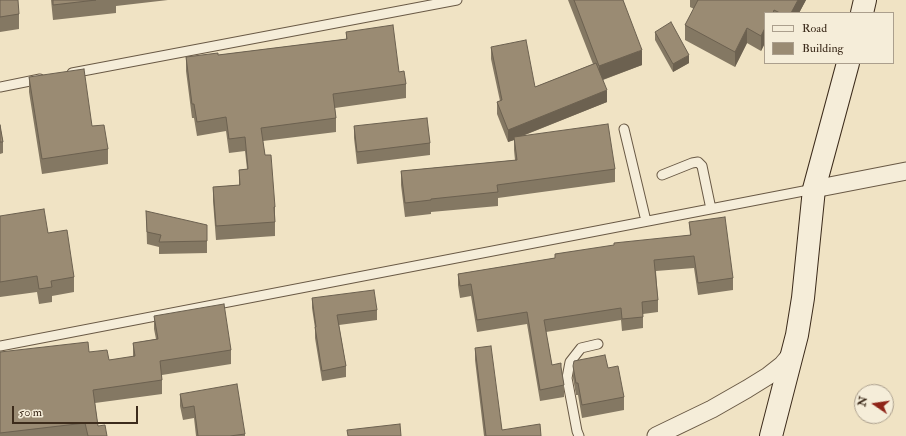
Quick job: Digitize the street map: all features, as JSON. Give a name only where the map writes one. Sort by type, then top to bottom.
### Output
[{"type":"street","points":[[862,12],[865,0]]},
{"type":"street","points":[[771,436],[797,335],[803,298],[814,189],[848,64]]},
{"type":"street","points":[[814,189],[906,171]]},
{"type":"street","points":[[656,436],[712,410],[747,390],[768,376],[792,353]]},
{"type":"lane","points":[[62,75],[457,0]]},
{"type":"lane","points":[[0,87],[46,78]]},
{"type":"lane","points":[[624,129],[646,221]]},
{"type":"lane","points":[[662,175],[698,162],[702,166],[711,209]]},
{"type":"lane","points":[[0,346],[814,189]]},
{"type":"lane","points":[[579,436],[567,378],[570,362],[581,348],[598,344]]},
{"type":"building","points":[[0,0],[18,0],[19,14],[0,17]]},
{"type":"building","points":[[53,0],[96,0],[53,5]]},
{"type":"building","points":[[574,0],[623,0],[642,50],[599,66]]},
{"type":"building","points":[[698,0],[798,0],[792,12],[778,12],[774,10],[773,12],[764,12],[764,30],[761,36],[747,28],[735,52],[685,25]]},
{"type":"building","points":[[671,22],[689,55],[673,64],[655,32]]},
{"type":"building","points":[[393,25],[399,72],[404,71],[406,84],[333,94],[336,118],[261,128],[265,155],[271,155],[275,222],[216,226],[213,187],[240,185],[239,170],[248,169],[245,137],[229,139],[226,117],[197,122],[194,104],[192,104],[186,57],[218,53],[218,55],[347,39],[346,32]]},
{"type":"building","points":[[526,40],[535,87],[596,63],[607,90],[508,130],[497,102],[502,100],[491,47]]},
{"type":"building","points":[[84,69],[92,126],[104,125],[108,149],[42,159],[29,77]]},
{"type":"building","points":[[427,118],[430,143],[357,152],[354,126]]},
{"type":"building","points":[[608,124],[615,169],[497,185],[498,192],[405,203],[401,171],[517,160],[514,137]]},
{"type":"building","points":[[0,125],[3,142],[0,142]]},
{"type":"building","points":[[44,209],[48,233],[67,230],[74,277],[51,281],[52,287],[39,289],[37,276],[0,282],[0,216]]},
{"type":"building","points":[[146,211],[207,225],[207,241],[159,242],[161,235],[147,232]]},
{"type":"building","points":[[725,217],[733,278],[698,283],[694,256],[654,260],[658,300],[642,302],[643,317],[622,319],[621,308],[544,320],[552,365],[561,363],[564,385],[540,390],[527,312],[477,320],[471,284],[460,286],[458,274],[555,258],[555,254],[614,245],[614,243],[691,235],[689,222]]},
{"type":"building","points":[[374,290],[377,310],[337,315],[346,366],[322,371],[312,298]]},
{"type":"building","points":[[224,304],[231,350],[160,361],[162,380],[93,390],[98,426],[105,425],[107,436],[88,436],[85,423],[0,433],[0,352],[88,342],[89,352],[107,350],[109,360],[135,356],[133,343],[158,339],[154,316]]},
{"type":"building","points":[[491,346],[502,430],[540,424],[541,436],[486,436],[475,348]]},
{"type":"building","points":[[605,355],[608,368],[618,366],[624,397],[582,405],[578,383],[576,383],[573,366],[574,361]]},
{"type":"building","points":[[237,384],[245,434],[230,436],[198,436],[194,406],[183,408],[180,394]]},
{"type":"building","points":[[400,424],[401,436],[348,436],[347,430]]}]
